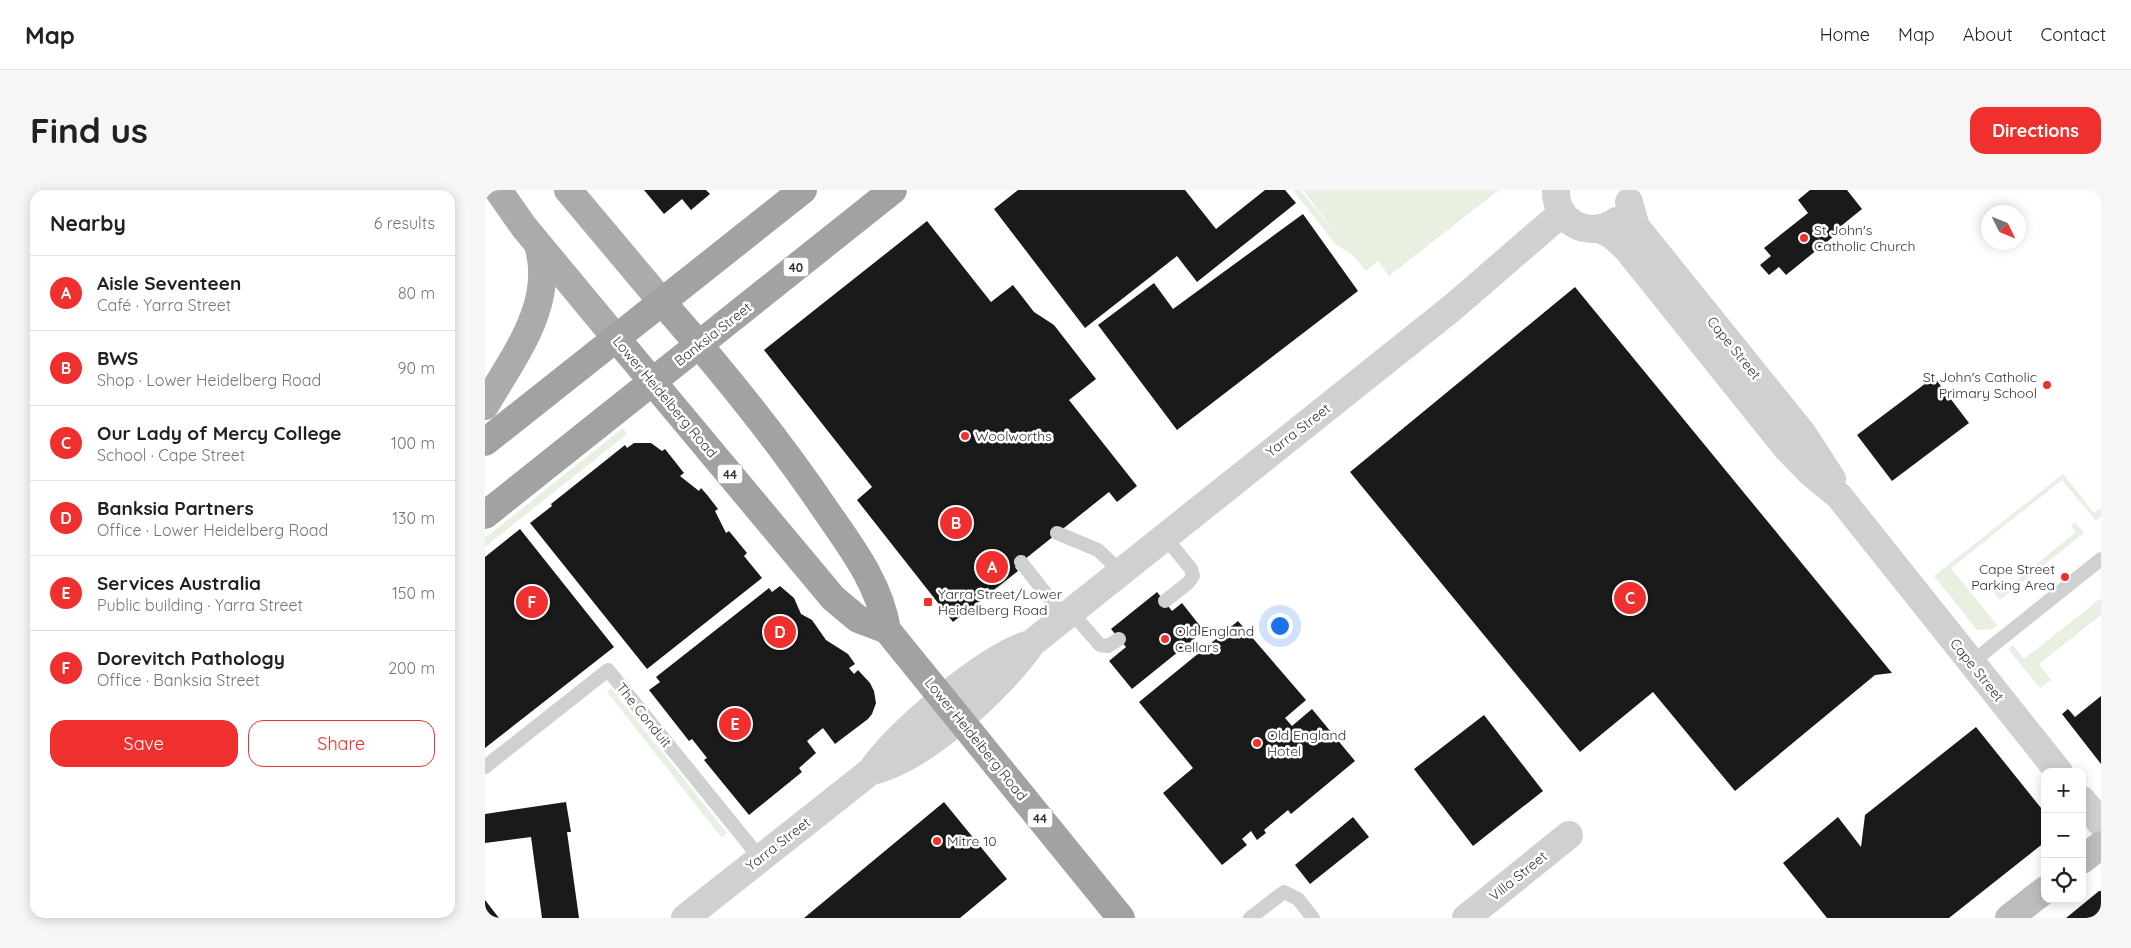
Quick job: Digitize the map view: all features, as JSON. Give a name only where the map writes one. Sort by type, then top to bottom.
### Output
[{"type":"highway","points":[[485,442],[803,190]]},
{"type":"highway","name":"Banksia Street","points":[[485,515],[893,190]]},
{"type":"highway","name":"Lower Heidelberg Road","points":[[663,302],[786,454],[839,531],[875,586],[887,630],[1121,918]]},
{"type":"highway","name":"Lower Heidelberg Road","points":[[617,338],[839,604],[858,619],[887,630]]},
{"type":"main road","name":"Lower Heidelberg Road","points":[[498,190],[537,244],[617,338]]},
{"type":"main road","name":"Lower Heidelberg Road","points":[[568,190],[663,302]]},
{"type":"main road","points":[[485,406],[535,317],[543,281],[542,258],[537,244]]},
{"type":"main road","points":[[2085,858],[2101,845]]},
{"type":"main road","points":[[2009,918],[2041,893]]},
{"type":"street","points":[[1559,202],[1578,227],[1600,229],[1618,219],[1629,196]]},
{"type":"street","name":"Cape Street","points":[[1629,196],[1636,226],[1808,441],[1832,479],[1839,496]]},
{"type":"street","name":"Yarra Street","points":[[685,918],[871,771],[893,744],[951,709],[997,658],[1013,649],[1031,643],[1452,308],[1559,202]]},
{"type":"street","name":"Cape Street","points":[[1600,229],[1612,235],[1627,249],[1785,446],[1811,473],[1839,496],[2056,768]]},
{"type":"street","points":[[2086,805],[2101,824]]},
{"type":"street","name":"Villa Street","points":[[1466,918],[1569,835]]},
{"type":"lane","points":[[1057,533],[1098,550],[1121,572]]},
{"type":"lane","points":[[1165,536],[1191,569],[1193,576],[1188,583],[1165,602]]},
{"type":"lane","points":[[1971,662],[2101,560]]},
{"type":"lane","points":[[1021,562],[1068,614],[1100,645],[1108,646],[1119,639]]},
{"type":"lane","name":"The Conduit","points":[[485,767],[608,670],[760,858]]},
{"type":"lane","points":[[1250,918],[1283,892],[1298,899],[1313,918]]},
{"type":"green space","points":[[1293,190],[1300,190],[1338,237],[1303,190],[1499,190],[1389,276],[1378,261],[1366,271],[1353,255],[1336,245]]},
{"type":"green space","points":[[623,428],[627,434],[485,547],[485,538]]},
{"type":"green space","points":[[2063,474],[2094,513],[2101,508],[2101,516],[2096,521],[2062,480],[1951,568],[1997,625],[1993,629],[1977,630],[1934,576]]},
{"type":"green space","points":[[2075,522],[2084,533],[2000,600],[1991,590],[1995,586],[2000,593],[2076,532],[2071,526]]},
{"type":"green space","points":[[2101,598],[2101,615],[2039,664],[2051,680],[2040,688],[2008,649],[2013,645],[2024,659]]},
{"type":"green space","points":[[611,688],[727,833],[721,837],[607,692]]},
{"type":"building","points":[[644,190],[706,190],[710,194],[691,210],[682,199],[664,214]]},
{"type":"building","points":[[1018,190],[1185,190],[1216,229],[1265,190],[1285,190],[1296,203],[1197,282],[1177,256],[1085,328],[994,209]]},
{"type":"building","name":"St John's Catholic Church","points":[[1810,190],[1847,190],[1862,209],[1841,226],[1844,228],[1786,275],[1779,267],[1769,275],[1760,265],[1771,256],[1764,248],[1808,213],[1798,200]]},
{"type":"building","points":[[1303,214],[1358,291],[1177,430],[1098,325],[1154,283],[1173,309]]},
{"type":"building","name":"Woolworths","points":[[927,221],[991,302],[1013,285],[1034,312],[1054,325],[1096,379],[1069,400],[1137,486],[1117,502],[1109,492],[1015,567],[1018,571],[953,622],[857,500],[872,487],[764,350]]},
{"type":"building","points":[[1575,287],[1892,673],[1875,675],[1735,791],[1653,692],[1580,752],[1350,472]]},
{"type":"building","points":[[1934,377],[1969,423],[1892,481],[1857,435]]},
{"type":"building","points":[[634,443],[651,443],[662,451],[665,449],[684,473],[680,476],[699,491],[701,488],[718,509],[715,511],[726,533],[729,531],[747,553],[744,556],[762,578],[647,669],[530,523],[625,445],[627,448]]},
{"type":"building","points":[[520,529],[614,647],[485,748],[485,557]]},
{"type":"building","points":[[780,586],[794,598],[801,614],[812,620],[826,640],[848,654],[855,664],[849,668],[854,674],[858,670],[870,683],[874,691],[876,703],[868,719],[835,744],[823,728],[807,741],[816,753],[799,768],[802,772],[749,815],[704,760],[707,758],[692,739],[689,741],[649,690],[660,682],[656,677],[769,588],[772,592]]},
{"type":"building","name":"Old England Cellars","points":[[1157,592],[1172,611],[1182,603],[1204,631],[1132,689],[1109,661],[1126,647],[1111,629]]},
{"type":"building","name":"Old England Hotel","points":[[1238,621],[1306,700],[1285,718],[1292,726],[1312,709],[1355,761],[1291,814],[1288,810],[1264,830],[1266,833],[1257,840],[1251,831],[1242,839],[1247,845],[1222,865],[1163,793],[1193,768],[1139,702]]},
{"type":"building","points":[[2101,696],[2101,764],[2062,714],[2068,709],[2075,717]]},
{"type":"building","points":[[1484,715],[1543,791],[1473,846],[1414,769]]},
{"type":"building","points":[[1976,727],[2041,808],[2041,845],[1949,918],[1827,918],[1783,863],[1838,817],[1861,847],[1865,815]]},
{"type":"building","points":[[566,802],[571,832],[567,832],[579,918],[542,918],[531,837],[485,843],[485,814]]},
{"type":"building","name":"Mitre 10","points":[[944,802],[1007,879],[960,918],[804,918]]},
{"type":"building","points":[[1353,817],[1369,837],[1310,884],[1295,865]]},
{"type":"building","points":[[2101,891],[2101,918],[2066,918],[2086,903]]},
{"type":"building","points":[[485,900],[499,918],[485,918]]},
{"type":"place","name":"St John's Catholic Church","points":[[1804,238]]},
{"type":"place","name":"St John's Catholic Primary School","points":[[2047,385]]},
{"type":"place","name":"Woolworths","points":[[965,436]]},
{"type":"place","name":"BWS","points":[[956,523]]},
{"type":"place","name":"Aisle Seventeen","points":[[992,567]]},
{"type":"place","name":"Cape Street Parking Area","points":[[2065,577]]},
{"type":"place","name":"Our Lady of Mercy College","points":[[1630,598]]},
{"type":"place","name":"Dorevitch Pathology","points":[[532,602]]},
{"type":"place","name":"Yarra Street/Lower Heidelberg Road","points":[[928,602]]},
{"type":"place","name":"Banksia Partners","points":[[780,632]]},
{"type":"place","name":"Old England Cellars","points":[[1165,639]]},
{"type":"place","name":"Services Australia","points":[[735,724]]},
{"type":"place","name":"Old England Hotel","points":[[1257,743]]},
{"type":"place","name":"Mitre 10","points":[[937,841]]}]
